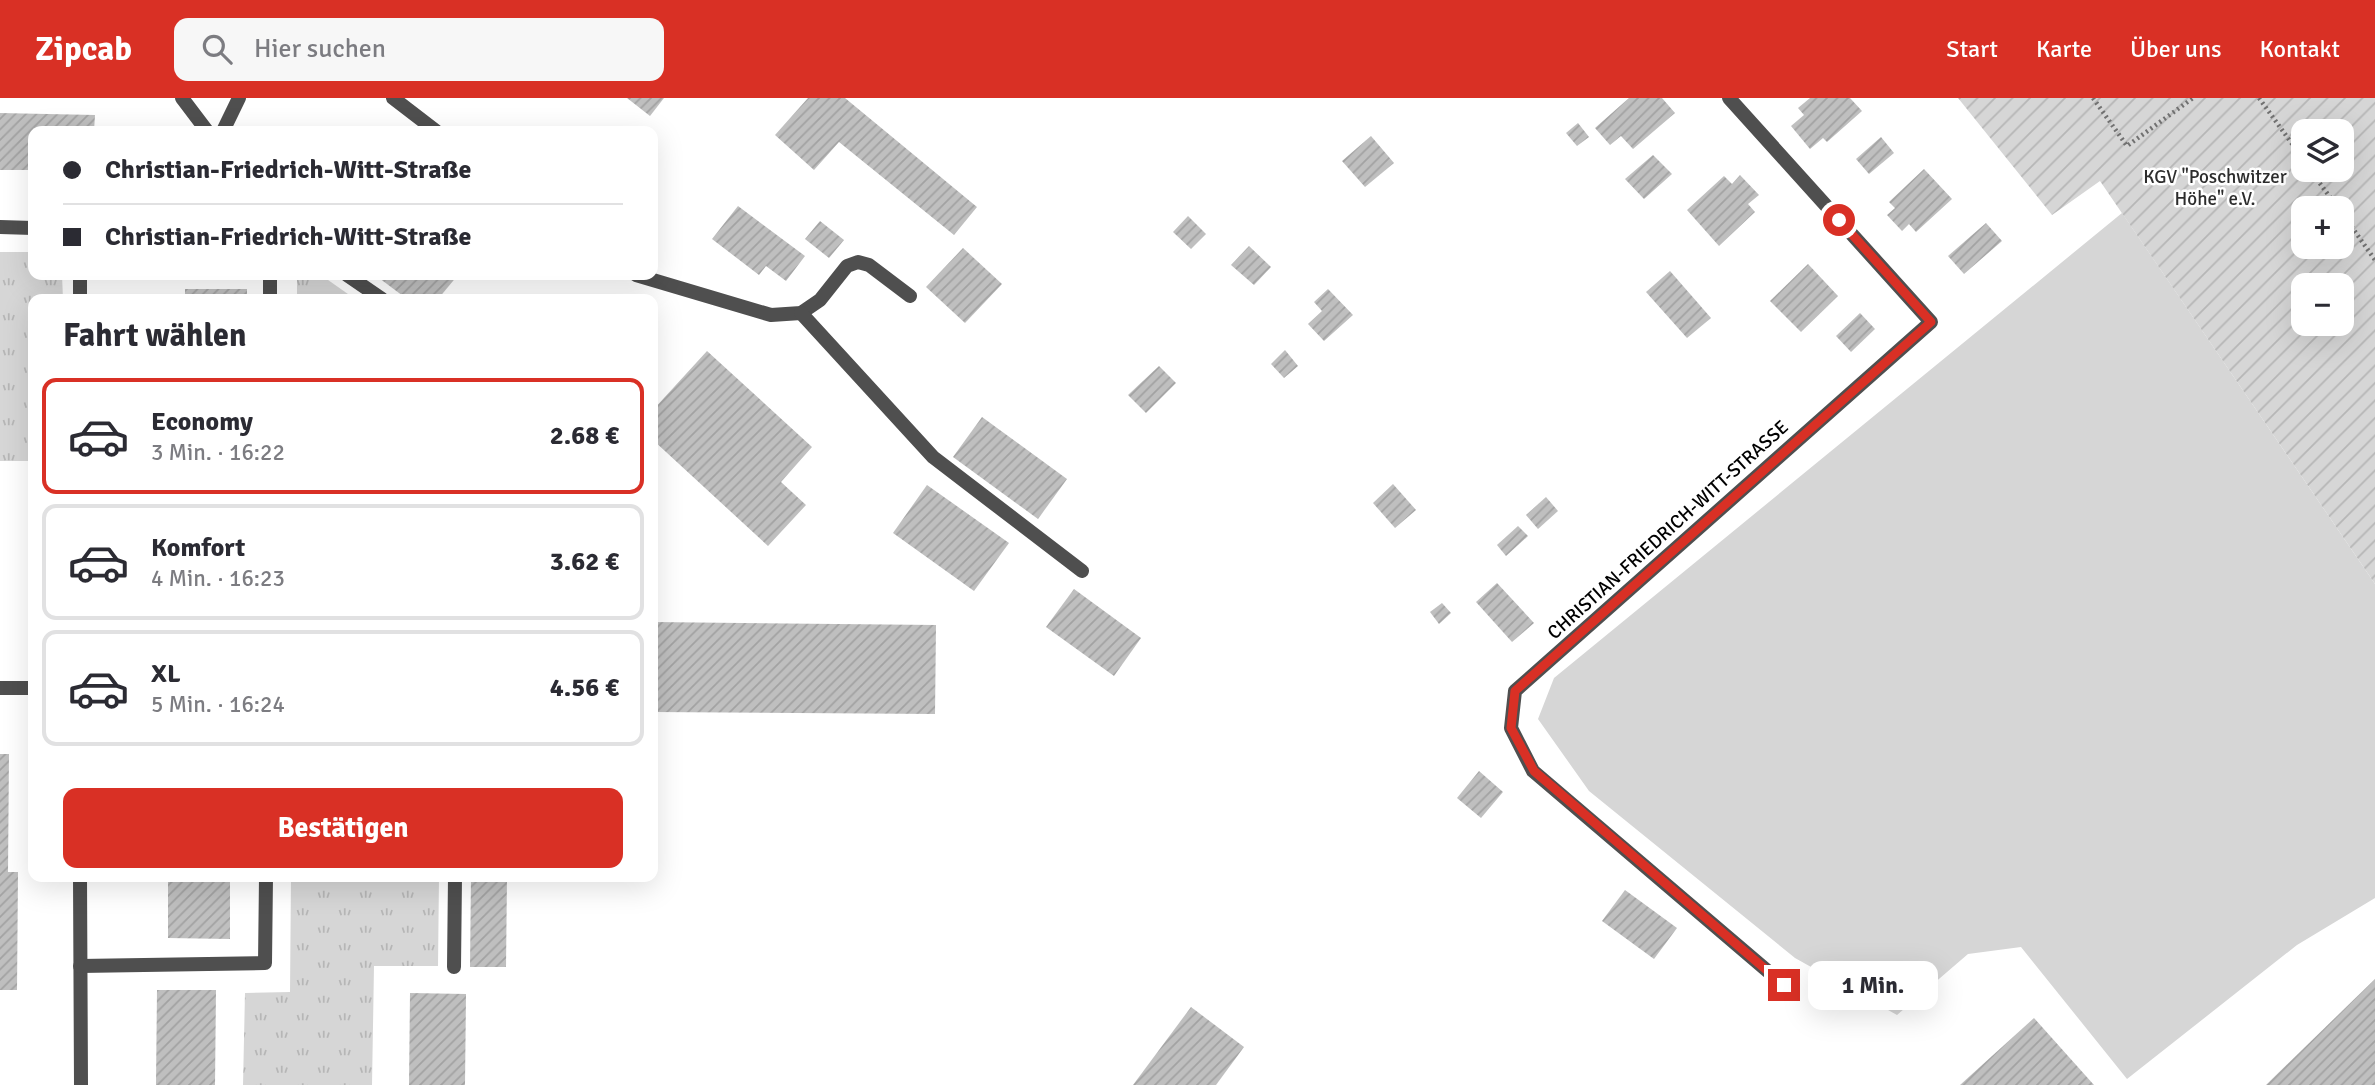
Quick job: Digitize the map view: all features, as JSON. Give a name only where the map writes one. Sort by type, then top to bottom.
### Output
[{"type":"street","points":[[182,98],[203,126]]},
{"type":"street","points":[[225,126],[239,98]]},
{"type":"street","points":[[393,98],[429,126]]},
{"type":"street","name":"CHRISTIAN-FRIEDRICH-WITT-STRASSE","points":[[1729,98],[1931,322],[1515,691],[1511,728],[1534,771],[1784,985]]},
{"type":"street","points":[[0,227],[28,228]]},
{"type":"street","points":[[653,280],[771,315],[801,313],[820,300],[847,267],[858,262],[869,265],[910,296]]},
{"type":"street","points":[[354,280],[375,294]]},
{"type":"street","points":[[801,313],[933,457],[1082,571]]},
{"type":"street","points":[[0,688],[28,688]]},
{"type":"street","points":[[80,882],[81,1085]]},
{"type":"street","points":[[80,966],[265,963],[266,882]]},
{"type":"street","points":[[454,882],[454,967]]},
{"type":"path","points":[[2093,98],[2127,146],[2193,98]]},
{"type":"path","points":[[2259,98],[2291,142]]},
{"type":"path","points":[[2354,230],[2375,260]]},
{"type":"green space","name":"KGV \"Poschwitzer Höhe\" e.V.","points":[[1958,98],[2375,98],[2375,584],[2100,181],[2052,215]]},
{"type":"green space","points":[[2122,213],[2375,584],[2375,898],[2297,945],[2127,1079],[2021,947],[1968,954],[1897,1015],[1795,958],[1589,791],[1538,719],[1554,678]]},
{"type":"green space","points":[[0,252],[28,252],[28,280],[62,280],[63,294],[28,294],[28,461],[0,461]]},
{"type":"green space","points":[[297,280],[328,280],[348,294],[297,294]]},
{"type":"green space","points":[[291,882],[439,882],[438,966],[374,966],[372,1085],[243,1085],[245,993],[290,992]]},
{"type":"building","points":[[627,98],[664,98],[650,116]]},
{"type":"building","points":[[808,98],[845,98],[977,207],[954,235],[839,142],[814,170],[775,135]]},
{"type":"building","points":[[1629,98],[1662,98],[1675,113],[1633,149],[1621,136],[1610,145],[1595,128]]},
{"type":"building","points":[[1810,98],[1850,98],[1862,111],[1827,142],[1823,138],[1810,149],[1791,126],[1804,115],[1798,108]]},
{"type":"building","points":[[0,113],[95,115],[94,126],[28,126],[28,170],[0,170]]},
{"type":"building","points":[[1578,123],[1589,137],[1577,146],[1566,133]]},
{"type":"building","points":[[1371,136],[1394,163],[1365,187],[1342,161]]},
{"type":"building","points":[[1881,137],[1894,153],[1869,174],[1856,159]]},
{"type":"building","points":[[1653,155],[1672,174],[1644,199],[1625,179]]},
{"type":"building","points":[[1924,169],[1952,199],[1916,232],[1909,224],[1902,231],[1887,215],[1895,208],[1889,202]]},
{"type":"building","points":[[1740,175],[1759,195],[1748,204],[1755,212],[1719,246],[1687,210],[1724,176],[1732,184]]},
{"type":"building","points":[[738,206],[805,256],[786,281],[766,266],[759,275],[712,239]]},
{"type":"building","points":[[1188,216],[1206,234],[1191,249],[1173,232]]},
{"type":"building","points":[[820,221],[844,240],[829,258],[805,239]]},
{"type":"building","points":[[1986,223],[2002,241],[1964,274],[1948,256]]},
{"type":"building","points":[[1249,246],[1271,267],[1254,285],[1231,265]]},
{"type":"building","points":[[963,248],[1002,284],[965,323],[926,287]]},
{"type":"building","points":[[1808,264],[1838,296],[1801,332],[1770,301]]},
{"type":"building","points":[[1670,271],[1711,318],[1687,338],[1646,292]]},
{"type":"building","points":[[382,280],[454,280],[442,294],[400,294]]},
{"type":"building","points":[[185,289],[247,289],[247,294],[185,294]]},
{"type":"building","points":[[1328,289],[1353,315],[1324,341],[1308,324],[1322,311],[1314,302]]},
{"type":"building","points":[[1860,313],[1875,329],[1851,352],[1836,336]]},
{"type":"building","points":[[1285,350],[1298,366],[1284,378],[1271,364]]},
{"type":"building","points":[[707,351],[812,447],[781,482],[806,505],[768,546],[658,445],[658,405]]},
{"type":"building","points":[[1159,366],[1176,383],[1146,413],[1128,395]]},
{"type":"building","points":[[982,417],[1067,479],[1038,519],[953,457]]},
{"type":"building","points":[[1393,484],[1416,510],[1395,528],[1373,503]]},
{"type":"building","points":[[927,485],[1009,543],[974,591],[893,533]]},
{"type":"building","points":[[1546,497],[1558,511],[1538,529],[1526,515]]},
{"type":"building","points":[[1518,526],[1528,536],[1506,556],[1497,545]]},
{"type":"building","points":[[1497,583],[1534,623],[1512,642],[1476,602]]},
{"type":"building","points":[[1074,589],[1141,638],[1114,676],[1046,627]]},
{"type":"building","points":[[1442,603],[1451,613],[1439,624],[1430,612]]},
{"type":"building","points":[[658,622],[936,625],[935,714],[658,712]]},
{"type":"building","points":[[0,754],[9,754],[8,872],[18,872],[17,990],[0,990]]},
{"type":"building","points":[[1479,771],[1503,792],[1481,818],[1457,798]]},
{"type":"building","points":[[168,882],[230,882],[230,939],[168,938]]},
{"type":"building","points":[[471,882],[507,882],[506,967],[470,967]]},
{"type":"building","points":[[1625,890],[1677,928],[1654,959],[1602,921]]},
{"type":"building","points":[[2375,979],[2375,1085],[2266,1085]]},
{"type":"building","points":[[157,990],[216,990],[215,1085],[156,1085]]},
{"type":"building","points":[[410,993],[466,994],[465,1085],[409,1085]]},
{"type":"building","points":[[1191,1007],[1244,1047],[1216,1085],[1133,1085]]},
{"type":"building","points":[[2034,1018],[2094,1085],[1960,1085]]},
{"type":"route","points":[[1784,985],[1534,771],[1511,728],[1515,691],[1931,322],[1839,220]]}]
